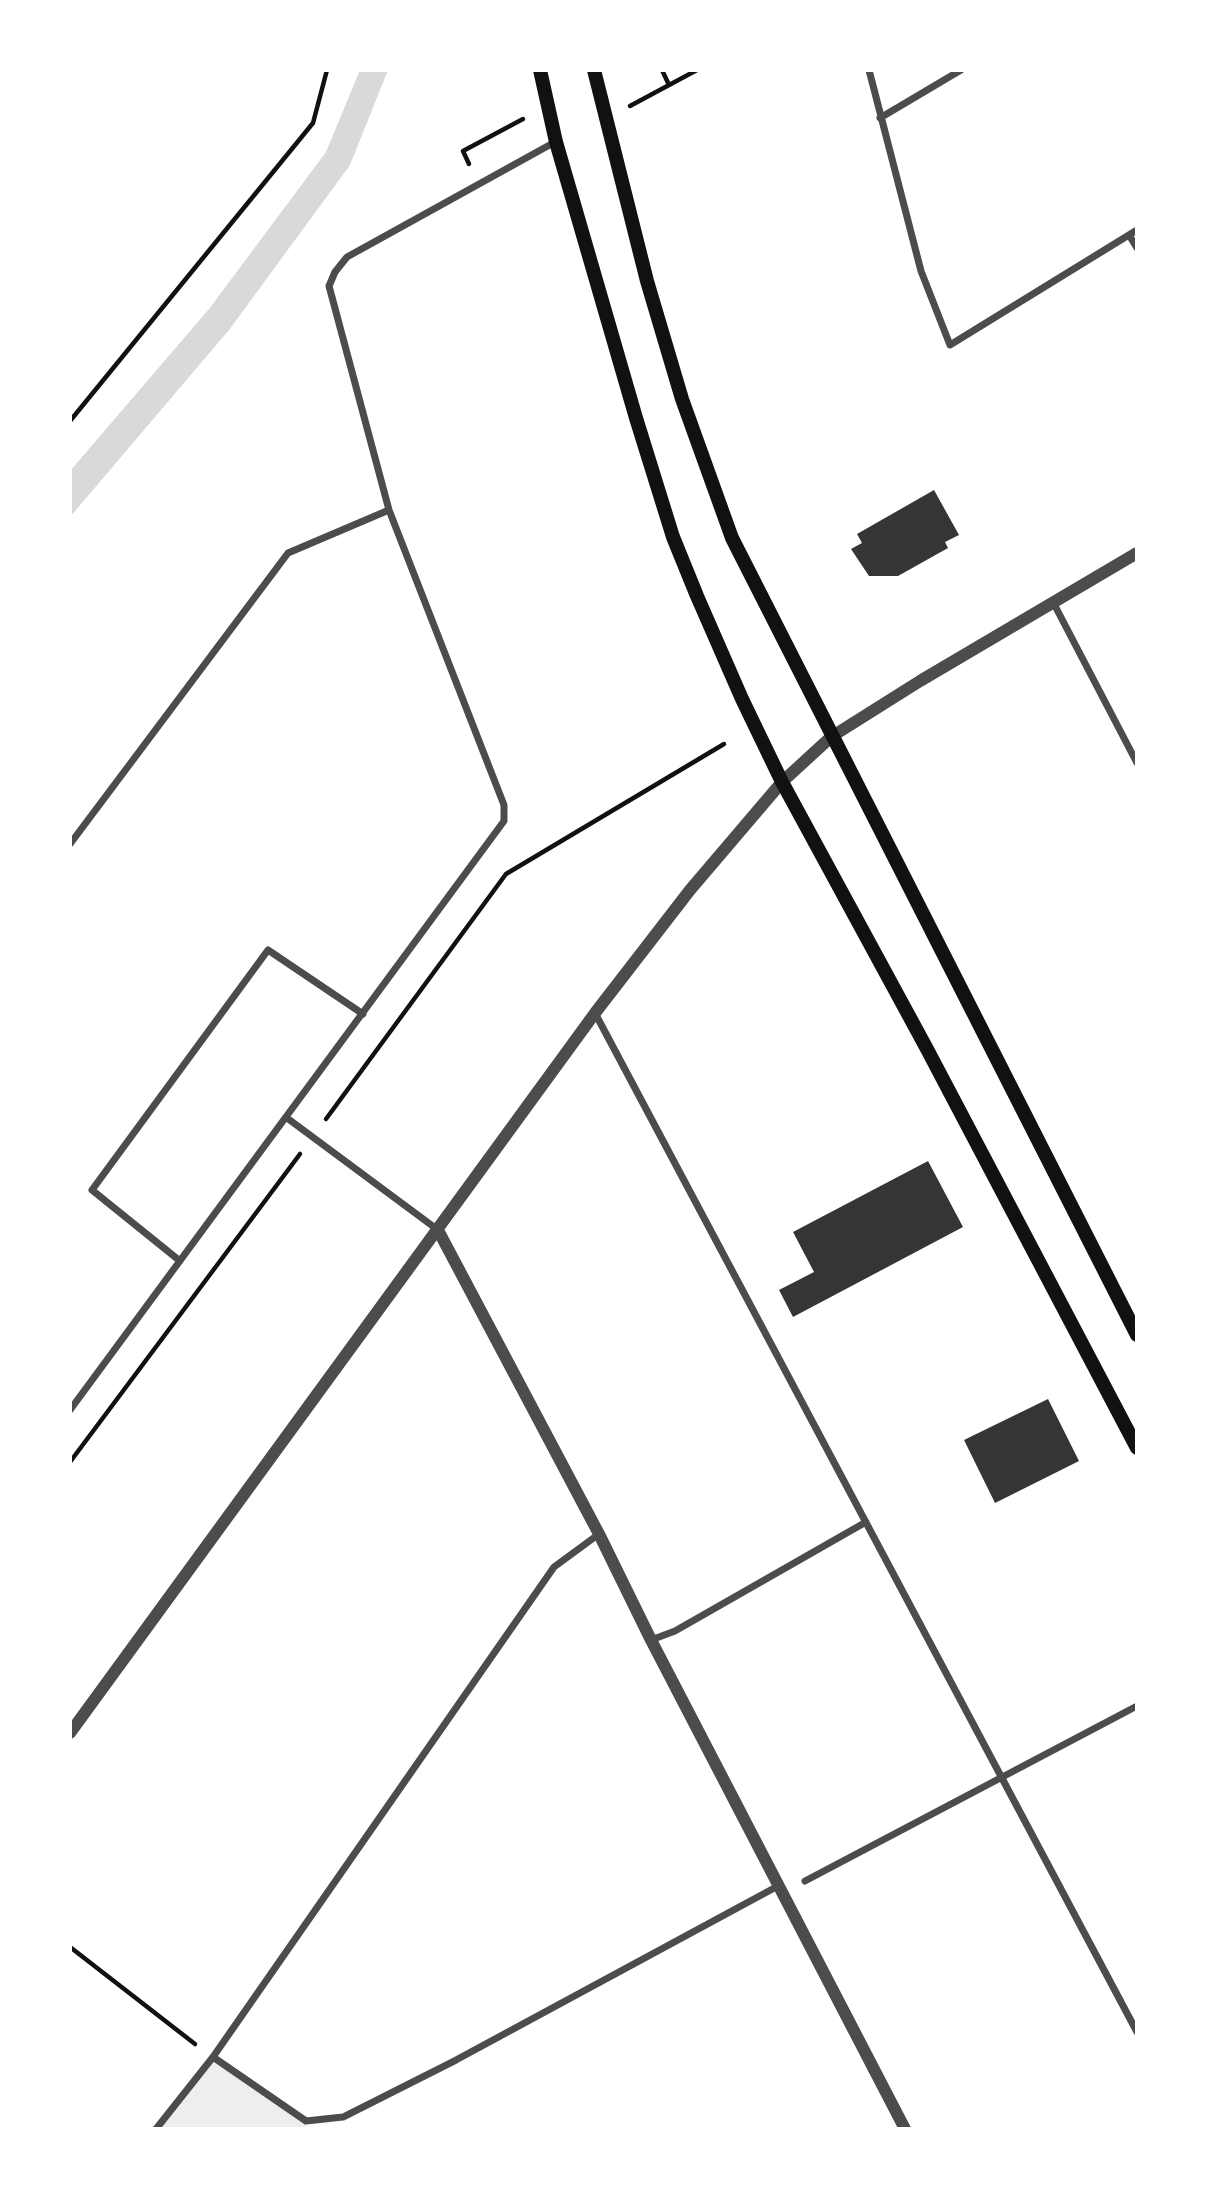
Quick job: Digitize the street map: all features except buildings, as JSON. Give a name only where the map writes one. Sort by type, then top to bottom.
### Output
[{"type":"main road","points":[[540,70],[556,142],[673,537],[742,699],[782,782],[927,1049],[1137,1448]]},
{"type":"main road","points":[[594,70],[646,281],[682,399],[732,538],[1137,1335]]},
{"type":"street","points":[[869,70],[921,271],[950,345],[1137,230]]},
{"type":"street","points":[[880,118],[961,70]]},
{"type":"street","points":[[70,1410],[504,821],[504,805],[389,510],[328,286],[347,257],[556,142]]},
{"type":"street","points":[[1129,235],[1137,248]]},
{"type":"street","points":[[70,844],[288,553],[389,510]]},
{"type":"street","points":[[70,1733],[595,1013],[697,881],[782,782],[831,737],[1137,553]]},
{"type":"street","points":[[1053,603],[1137,763]]},
{"type":"street","points":[[180,1261],[92,1190],[268,950],[363,1014]]},
{"type":"street","points":[[595,1013],[1137,2032]]},
{"type":"street","points":[[286,1118],[438,1230],[599,1534],[651,1640],[905,2129]]},
{"type":"street","points":[[651,1640],[675,1631],[866,1522]]},
{"type":"street","points":[[156,2129],[212,2057],[554,1567],[599,1534]]},
{"type":"street","points":[[805,1881],[1137,1706]]},
{"type":"street","points":[[212,2057],[306,2121],[343,2117],[456,2060],[778,1886]]},
{"type":"path","points":[[70,421],[313,123],[327,70]]},
{"type":"path","points":[[662,70],[668,85]]},
{"type":"path","points":[[604,119],[697,70]]},
{"type":"path","points":[[70,1462],[506,874],[724,744]]},
{"type":"path","points":[[70,1947],[212,2057]]},
{"type":"shaded area","points":[[360,70],[388,70],[350,165],[229,330],[70,517],[70,471],[209,309],[326,152]]},
{"type":"shaded area","points":[[213,2057],[306,2121],[306,2129],[156,2129]]}]
